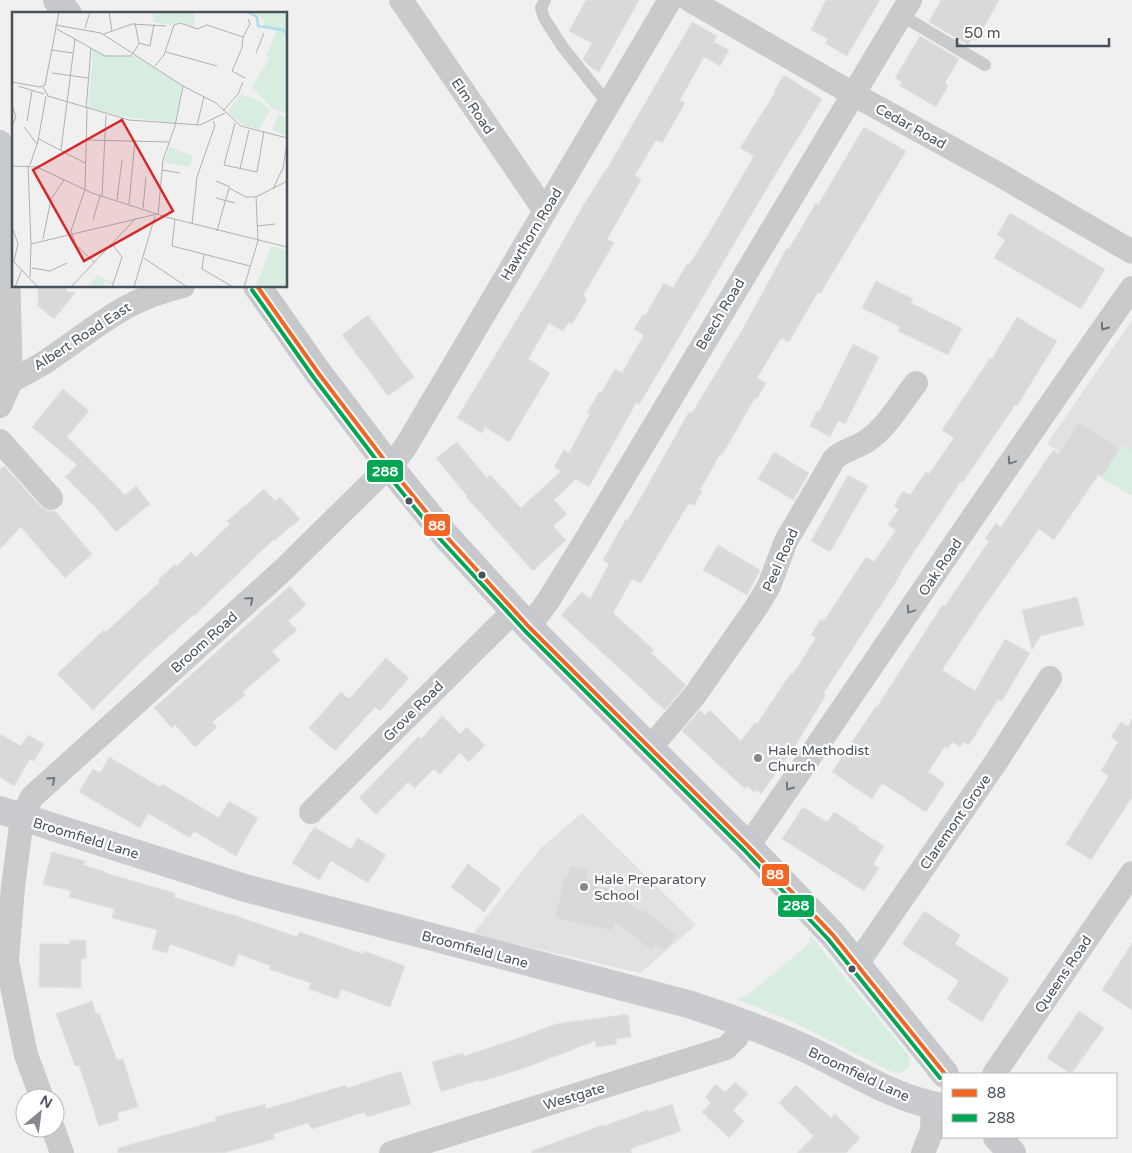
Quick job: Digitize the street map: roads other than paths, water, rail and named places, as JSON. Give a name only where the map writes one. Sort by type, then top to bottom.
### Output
[{"type":"main road","points":[[57,0],[66,12]]},
{"type":"main road","points":[[258,288],[319,374],[388,466],[445,535],[522,619],[748,846],[832,935],[944,1073]]},
{"type":"main road","name":"Broomfield Lane","points":[[11,814],[245,888],[688,1004],[744,1023],[800,1046],[892,1092],[938,1106]]},
{"type":"main road","points":[[998,1138],[1012,1153]]},
{"type":"street","name":"Elm Road","points":[[401,0],[545,211]]},
{"type":"street","name":"Hawthorn Road","points":[[388,466],[406,446],[670,0]]},
{"type":"street","name":"Cedar Road","points":[[690,0],[853,94],[1000,175],[1132,252]]},
{"type":"street","name":"Beech Road","points":[[522,619],[548,601],[905,7]]},
{"type":"street","points":[[0,142],[8,268],[11,381],[0,406]]},
{"type":"street","name":"Albert Road East","points":[[11,381],[47,361],[147,291],[169,288]]},
{"type":"street","name":"Oak Road","points":[[748,846],[1058,392],[1132,288]]},
{"type":"street","name":"Peel Road","points":[[650,748],[695,694],[757,606],[769,586],[786,541],[834,459],[866,442],[878,432],[916,383]]},
{"type":"street","points":[[0,440],[51,498]]},
{"type":"street","name":"Broom Road","points":[[38,1088],[26,1055],[7,961],[13,888],[11,814],[274,578],[388,466]]},
{"type":"street","name":"Grove Road","points":[[311,812],[522,619]]},
{"type":"street","name":"Claremont Grove","points":[[857,964],[996,762],[1050,678]]},
{"type":"street","name":"Queens Road","points":[[995,1073],[1132,873]]},
{"type":"street","name":"Westgate","points":[[391,1153],[726,1048],[737,1037],[744,1023]]},
{"type":"street","points":[[922,1153],[932,1130],[938,1106]]},
{"type":"street","points":[[57,1138],[62,1153]]},
{"type":"lane","points":[[545,0],[541,8],[544,18],[562,46],[608,104]]},
{"type":"lane","points":[[905,7],[986,65]]},
{"type":"place","name":"Hale Methodist Church","points":[[758,758]]},
{"type":"place","name":"Hale Preparatory School","points":[[584,887]]}]
